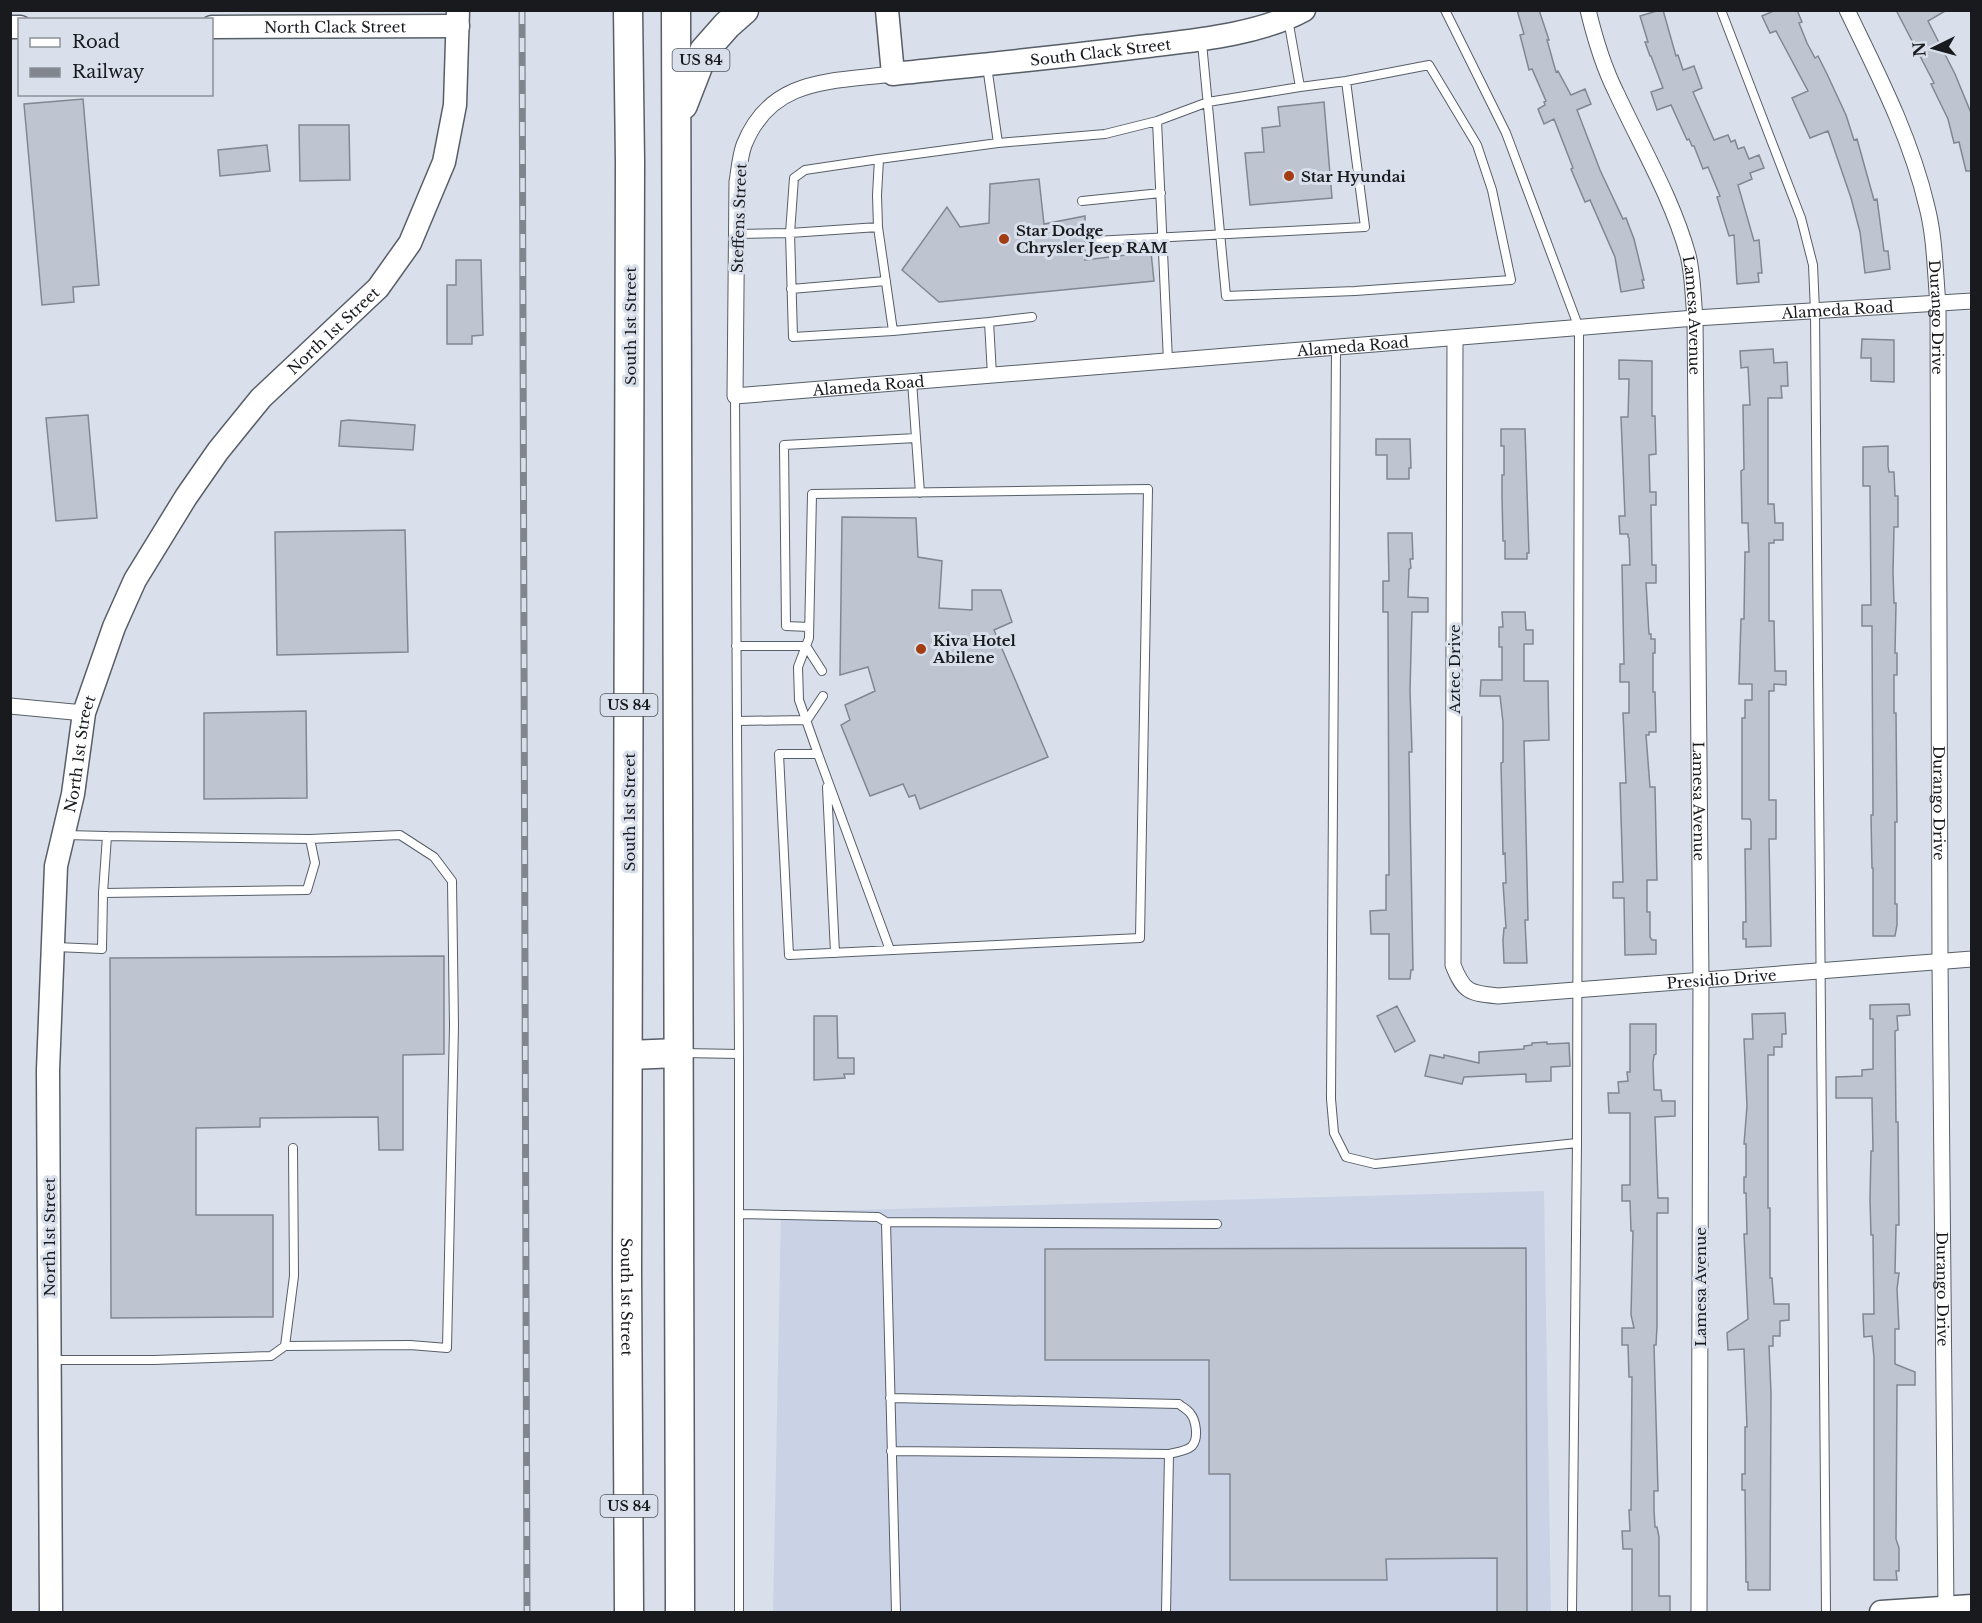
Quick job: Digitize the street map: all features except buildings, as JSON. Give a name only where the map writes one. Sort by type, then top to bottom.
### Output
[{"type":"highway","name":"South 1st Street","points":[[628,10],[630,162],[627,1283],[629,1612]]},
{"type":"highway","points":[[630,162],[644,30],[650,10]]},
{"type":"highway","points":[[676,10],[677,122]]},
{"type":"highway","name":"US 84","points":[[680,1612],[677,122],[704,51],[744,10]]},
{"type":"highway","points":[[628,1055],[678,1053]]},
{"type":"street","points":[[887,10],[893,74]]},
{"type":"street","name":"Lamesa Avenue","points":[[1588,10],[1597,46],[1615,90],[1655,172],[1689,257],[1695,318],[1701,981],[1699,1612]]},
{"type":"street","name":"Durango Drive","points":[[1847,10],[1886,91],[1909,149],[1928,208],[1938,304],[1940,961],[1946,1610]]},
{"type":"street","name":"South Clack Street","points":[[893,74],[1090,54],[1202,38],[1253,29],[1296,14]]},
{"type":"street","name":"North Clack Street","points":[[213,27],[458,18]]},
{"type":"street","name":"North 1st Street","points":[[51,1612],[48,1070],[56,866],[73,794],[84,713],[114,627],[135,580],[199,479],[261,398],[378,288],[410,243],[444,162],[455,105],[458,18]]},
{"type":"street","name":"Steffens Street","points":[[735,396],[737,182],[743,147],[758,118],[782,95],[805,86],[893,74]]},
{"type":"street","name":"Alameda Road","points":[[735,396],[1695,318],[1971,301]]},
{"type":"street","name":"Aztec Drive","points":[[1455,339],[1453,965],[1459,981],[1472,993]]},
{"type":"street","points":[[10,706],[84,713]]},
{"type":"street","name":"Presidio Drive","points":[[1472,993],[1498,996],[1971,959]]},
{"type":"street","points":[[1881,1612],[1946,1610],[1971,1606]]},
{"type":"lane","points":[[1445,10],[1506,133],[1580,328],[1577,1143],[1572,1612]]},
{"type":"lane","points":[[1721,10],[1801,218],[1813,265],[1826,1612]]},
{"type":"lane","points":[[1296,14],[1300,87]]},
{"type":"lane","points":[[1032,317],[893,331],[793,336],[790,233],[794,178],[805,170],[998,142],[1105,134],[1157,121],[1208,102],[1346,81],[1429,65],[1477,145],[1492,190],[1511,280],[1355,291],[1226,296],[1221,234],[1208,102],[1202,38]]},
{"type":"lane","points":[[987,64],[998,142]]},
{"type":"lane","points":[[1094,241],[1365,227],[1346,81]]},
{"type":"lane","points":[[1157,121],[1168,361]]},
{"type":"lane","points":[[879,159],[878,227],[893,331]]},
{"type":"lane","points":[[1082,201],[1161,194]]},
{"type":"lane","points":[[737,234],[878,227]]},
{"type":"lane","points":[[791,289],[886,280]]},
{"type":"lane","points":[[989,322],[992,375]]},
{"type":"lane","points":[[1336,348],[1331,1099],[1334,1133],[1346,1157],[1375,1164],[1577,1143]]},
{"type":"lane","points":[[912,381],[920,493]]},
{"type":"lane","points":[[735,396],[739,1054],[739,1612]]},
{"type":"lane","points":[[809,627],[786,626],[784,445],[916,438]]},
{"type":"lane","points":[[818,754],[779,754],[789,955],[1140,939],[1148,489],[812,494],[809,627],[806,646],[798,667],[800,700],[890,950]]},
{"type":"lane","points":[[736,646],[806,646]]},
{"type":"lane","points":[[806,646],[822,670]]},
{"type":"lane","points":[[807,720],[823,696]]},
{"type":"lane","points":[[737,721],[807,720]]},
{"type":"lane","points":[[827,778],[835,953]]},
{"type":"lane","points":[[49,1360],[154,1360],[271,1356],[285,1346],[447,1348],[454,1026],[452,882],[434,857],[400,836],[310,839],[63,835]]},
{"type":"lane","points":[[53,947],[102,949],[107,836]]},
{"type":"lane","points":[[103,893],[307,890],[315,863],[310,839]]},
{"type":"lane","points":[[678,1053],[739,1054]]},
{"type":"lane","points":[[285,1346],[294,1276],[292,1148]]},
{"type":"lane","points":[[739,1214],[878,1217],[886,1222],[1217,1224]]},
{"type":"lane","points":[[886,1222],[896,1612]]},
{"type":"lane","points":[[890,1398],[1179,1404],[1190,1412],[1194,1420],[1196,1436],[1192,1446],[1169,1454],[891,1451]]},
{"type":"lane","points":[[1166,1612],[1169,1454]]},
{"type":"shaded area","points":[[1544,1191],[1551,1612],[773,1612],[781,1212]]},
{"type":"railway","points":[[522,10],[527,1612]]},
{"type":"place","name":"Star Hyundai","points":[[1289,176]]},
{"type":"place","name":"Star Dodge Chrysler Jeep RAM","points":[[1004,239]]},
{"type":"place","name":"Kiva Hotel Abilene","points":[[921,649]]}]
